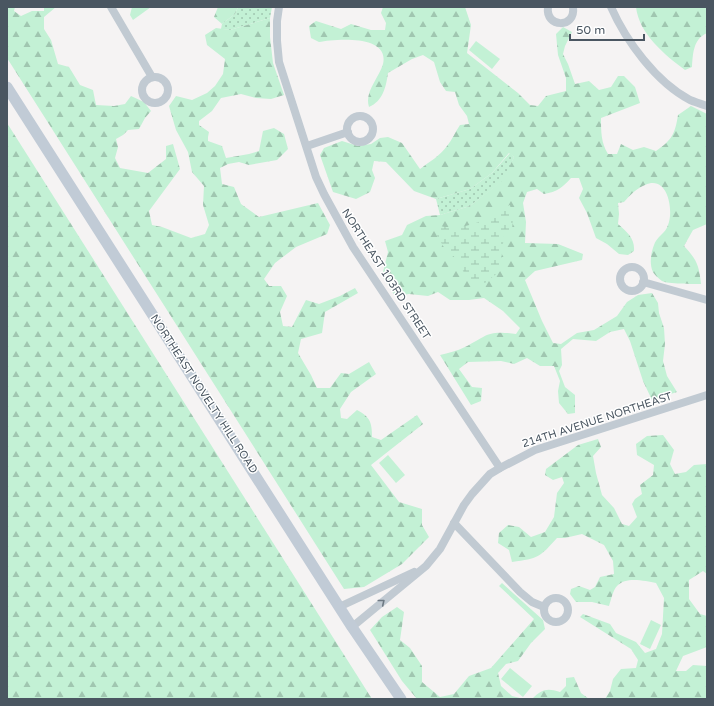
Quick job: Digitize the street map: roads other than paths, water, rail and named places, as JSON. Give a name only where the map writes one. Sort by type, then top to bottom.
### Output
[{"type":"main road","name":"NORTHEAST NOVELTY HILL ROAD","points":[[7,87],[339,607],[401,699]]},
{"type":"street","points":[[111,7],[152,77]]},
{"type":"street","name":"NORTHEAST 103RD STREET","points":[[279,7],[277,21],[279,62],[316,177],[324,194],[353,247],[500,468]]},
{"type":"street","points":[[548,7],[548,14],[550,18],[553,21],[562,23],[570,20],[572,17],[573,7]]},
{"type":"street","points":[[611,7],[626,36],[658,76],[690,100],[707,106]]},
{"type":"street","points":[[307,146],[348,132]]},
{"type":"street","points":[[643,282],[707,300]]},
{"type":"street","name":"214TH AVENUE NORTHEAST","points":[[352,627],[426,566],[440,549],[464,505],[490,474],[535,450],[707,395]]},
{"type":"street","points":[[454,523],[520,592],[532,602],[544,607]]},
{"type":"street","name":"214TH AVENUE NORTHEAST","points":[[339,607],[426,566]]}]
